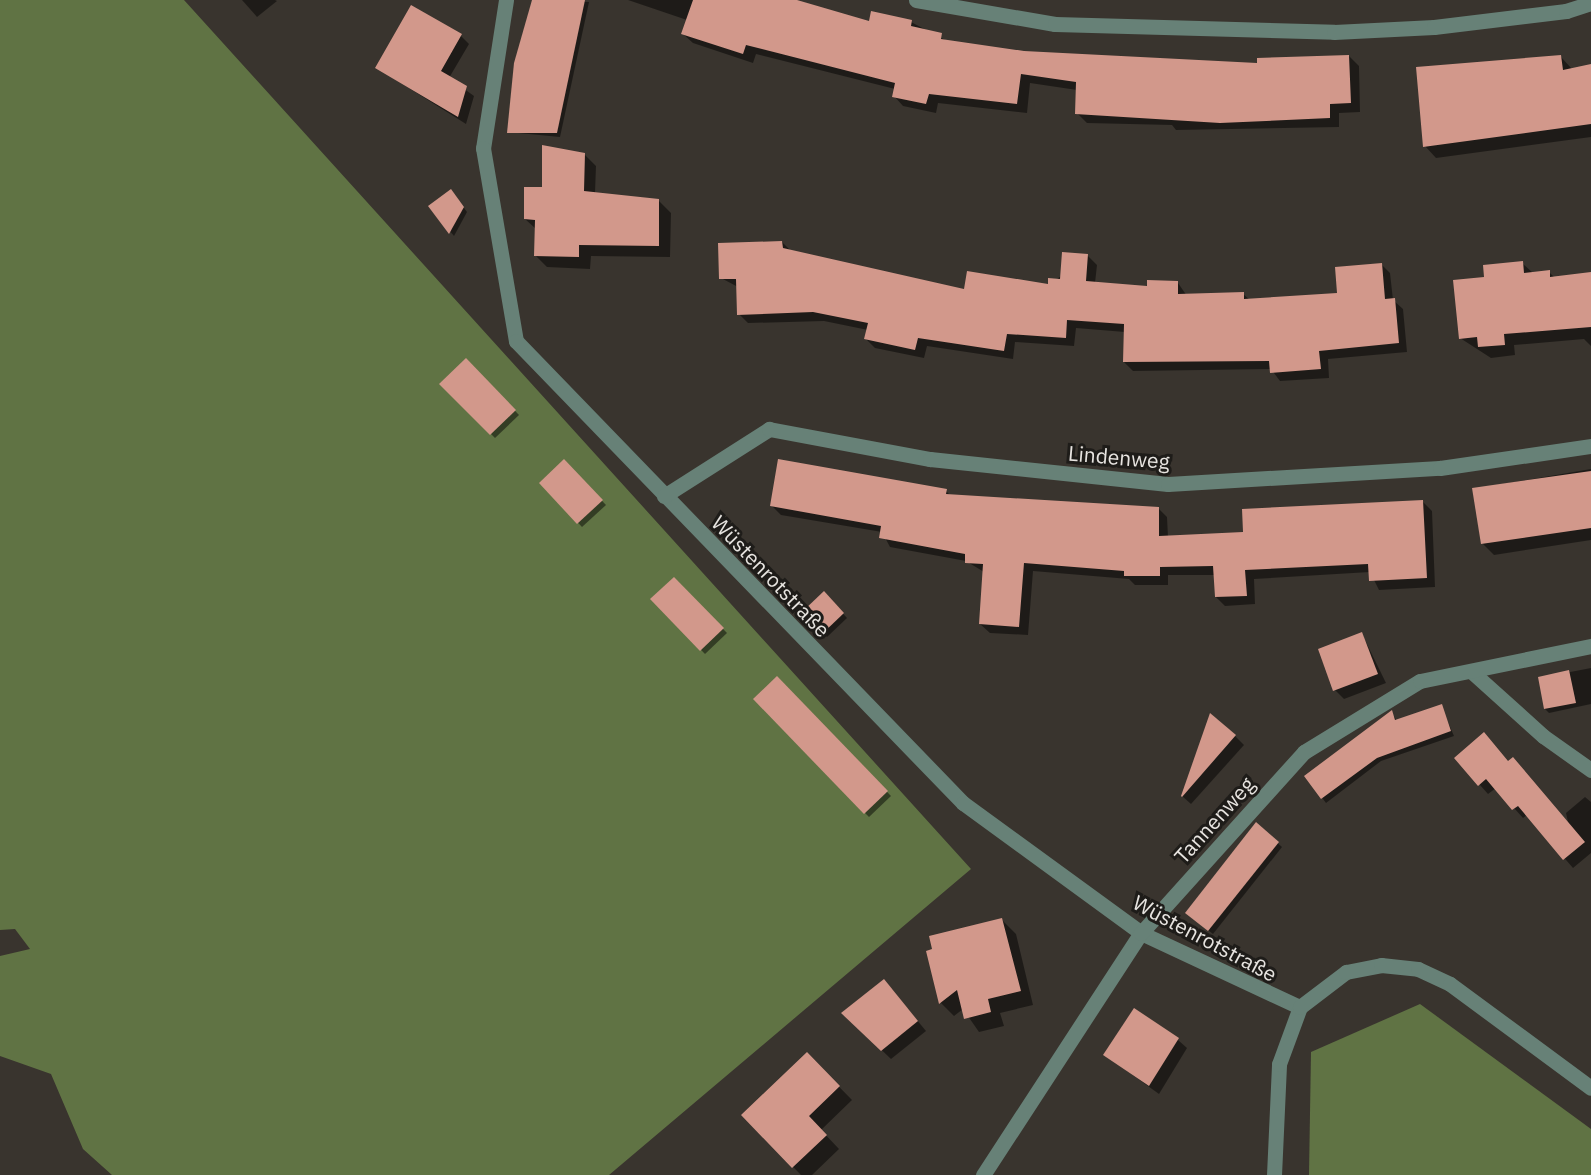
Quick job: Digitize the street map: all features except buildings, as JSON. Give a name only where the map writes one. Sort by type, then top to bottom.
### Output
[{"type":"street","name":"Wüstenrotstraße","points":[[506,0],[483,148],[516,341],[963,803],[1141,933],[1300,1007]]},
{"type":"street","points":[[916,0],[1055,24],[1334,32],[1434,27],[1566,11],[1591,3]]},
{"type":"street","name":"Lindenweg","points":[[664,496],[769,429],[930,459],[1168,484],[1440,468],[1591,446]]},
{"type":"street","name":"Tannenweg","points":[[983,1175],[1141,933],[1304,752],[1420,681],[1591,646]]},
{"type":"street","points":[[1472,672],[1544,736],[1591,770]]},
{"type":"street","points":[[1274,1175],[1279,1064],[1300,1007],[1346,972],[1381,965],[1418,969],[1450,984],[1591,1088]]},
{"type":"green space","points":[[0,0],[184,0],[971,869],[609,1175],[112,1175],[83,1149],[51,1074],[0,1056],[0,956],[30,949],[15,929],[0,930]]},
{"type":"green space","points":[[1420,1004],[1591,1129],[1591,1175],[1309,1175],[1311,1052]]}]
